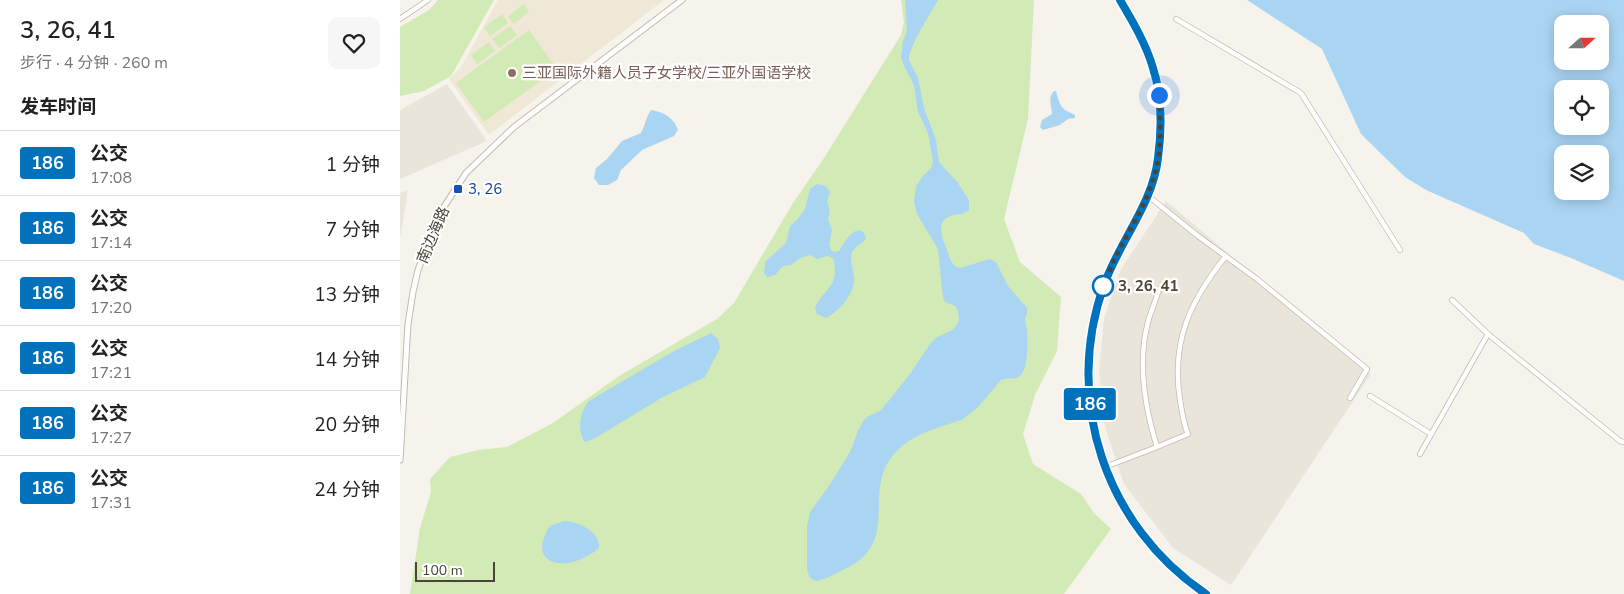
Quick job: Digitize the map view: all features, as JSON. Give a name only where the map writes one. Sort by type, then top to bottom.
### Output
[{"type":"street","points":[[400,19],[428,0]]},
{"type":"street","name":"南边海路","points":[[400,460],[408,324],[418,270],[438,216],[466,173],[514,127],[682,0]]},
{"type":"street","points":[[1120,0],[1147,50],[1154,69],[1161,121],[1158,159],[1152,185],[1139,215],[1115,258],[1104,284],[1094,318],[1088,351],[1090,410],[1105,467],[1132,520],[1165,560],[1184,578],[1206,594]]},
{"type":"street","points":[[1176,19],[1301,93],[1400,250]]},
{"type":"street","points":[[1148,195],[1257,279],[1367,369],[1350,398]]},
{"type":"street","points":[[1105,467],[1157,448],[1188,434],[1178,387],[1178,354],[1181,337],[1198,295],[1226,256]]},
{"type":"street","points":[[1157,448],[1148,414],[1143,374],[1148,323],[1159,289]]},
{"type":"street","points":[[1452,300],[1488,334],[1620,441],[1624,442]]},
{"type":"street","points":[[1420,454],[1488,334]]},
{"type":"street","points":[[1370,396],[1431,434]]},
{"type":"shaded area","name":"三亚国际外籍人员子女学校/三亚外国语学校","points":[[498,0],[664,0],[489,135],[449,79],[461,67]]},
{"type":"shaded area","points":[[447,84],[487,141],[400,179],[400,110]]},
{"type":"shaded area","points":[[408,190],[403,221],[400,237],[400,193]]},
{"type":"shaded area","points":[[1166,201],[1371,374],[1231,585],[1173,548],[1124,484],[1105,427],[1099,372],[1104,318],[1121,269]]},
{"type":"green space","points":[[438,0],[494,0],[451,76],[424,91],[400,96],[400,27],[429,10]]},
{"type":"green space","points":[[901,0],[1034,0],[1028,119],[1004,219],[1020,262],[1061,297],[1057,351],[1035,395],[1023,434],[1033,464],[1081,494],[1094,513],[1111,529],[1064,594],[410,594],[420,528],[431,492],[430,479],[450,457],[478,450],[507,447],[553,423],[619,376],[717,319],[734,303],[793,203],[824,158],[901,35],[904,22]]},
{"type":"green space","points":[[524,4],[529,12],[514,24],[508,16]]},
{"type":"green space","points":[[502,14],[508,23],[490,36],[484,27]]},
{"type":"green space","points":[[510,26],[517,35],[499,48],[492,39]]},
{"type":"green space","points":[[529,30],[557,69],[484,122],[456,83]]},
{"type":"green space","points":[[489,42],[495,51],[477,64],[471,55]]},
{"type":"water","points":[[905,0],[938,0],[917,36],[909,55],[909,60],[918,78],[924,108],[936,140],[939,162],[958,183],[969,201],[969,210],[944,220],[941,229],[943,240],[951,261],[957,267],[960,268],[990,259],[996,262],[1008,286],[1027,308],[1025,319],[1027,330],[1026,362],[1023,373],[1020,376],[1001,380],[978,407],[963,419],[918,436],[895,453],[885,468],[881,483],[877,530],[872,544],[862,558],[845,569],[817,581],[809,576],[807,569],[807,526],[810,512],[850,452],[863,421],[880,411],[910,374],[930,344],[937,337],[951,331],[959,320],[958,310],[955,306],[945,302],[943,298],[938,249],[917,214],[914,202],[916,187],[931,168],[933,162],[928,133],[918,112],[914,85],[901,57],[903,41],[907,31]]},
{"type":"water","points":[[1247,0],[1624,0],[1624,281],[1534,244],[1524,233],[1426,190],[1405,177],[1361,134],[1322,49]]},
{"type":"water","points":[[1054,91],[1056,91],[1063,108],[1075,115],[1075,118],[1068,119],[1060,125],[1043,130],[1040,127],[1042,120],[1052,114],[1050,99]]},
{"type":"water","points":[[651,110],[660,112],[671,119],[678,130],[674,136],[642,150],[621,170],[617,180],[608,185],[599,185],[594,178],[596,168],[607,159],[622,141],[641,133]]},
{"type":"water","points":[[817,184],[826,186],[830,192],[827,201],[830,211],[828,219],[832,230],[829,245],[831,250],[834,252],[839,251],[847,238],[855,231],[863,232],[866,238],[855,248],[851,255],[854,282],[850,294],[837,311],[826,318],[817,314],[815,308],[833,281],[835,268],[833,258],[827,256],[817,259],[811,255],[800,258],[791,265],[783,266],[775,275],[767,277],[764,273],[765,263],[786,243],[790,226],[805,209],[810,189]]},
{"type":"water","points":[[711,333],[718,339],[720,348],[705,377],[663,397],[597,437],[586,442],[584,441],[580,420],[583,410],[589,401],[674,351]]},
{"type":"water","points":[[565,521],[588,528],[596,537],[599,548],[584,558],[571,562],[561,563],[550,561],[546,558],[542,550],[542,544],[547,531],[552,525]]},
{"type":"bus line","name":"186","points":[[1120,0],[1147,50],[1154,69],[1161,121],[1158,159],[1152,185],[1139,215],[1115,258],[1104,284],[1094,318],[1088,351],[1090,410],[1105,467],[1132,520],[1165,560],[1184,578],[1206,594]]},
{"type":"place","name":"三亚国际外籍人员子女学校/三亚外国语学校","points":[[512,73]]},
{"type":"place","name":"3, 26","points":[[458,189]]},
{"type":"place","name":"3, 26, 41","points":[[1103,286]]},
{"type":"route","points":[[1103,286],[1152,185],[1158,159],[1161,121],[1159,95]]}]
